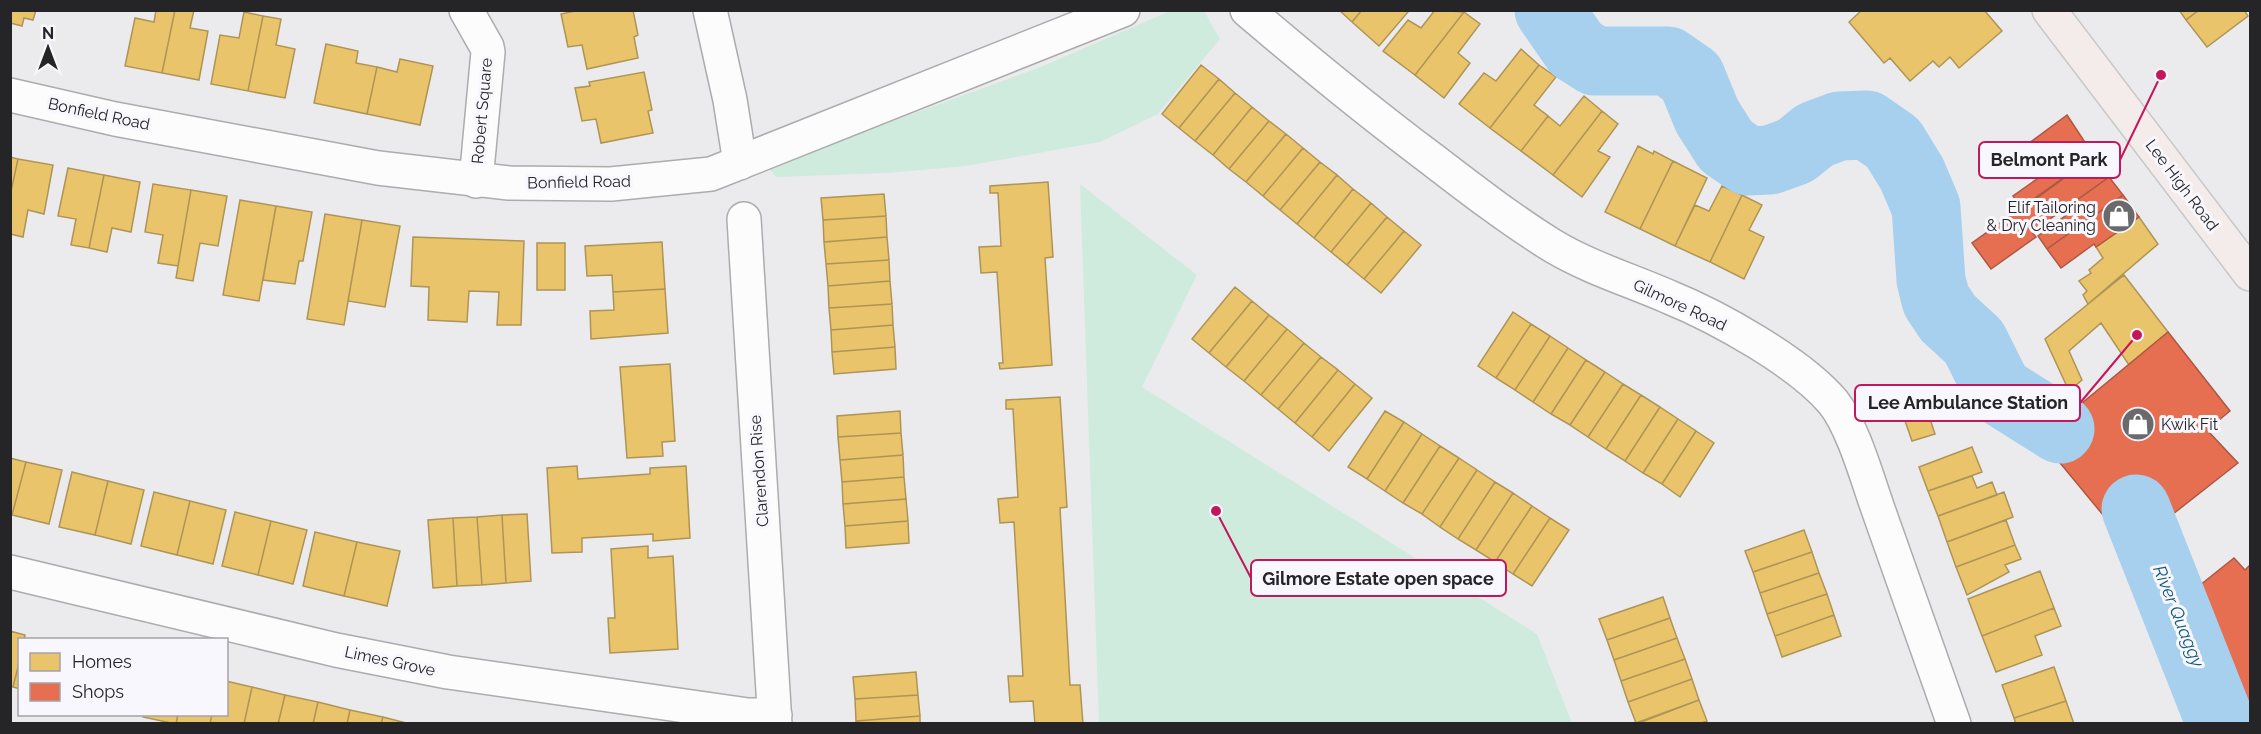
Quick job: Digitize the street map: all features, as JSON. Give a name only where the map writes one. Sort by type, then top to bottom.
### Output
[{"type":"highway","name":"Lee High Road","points":[[2049,10],[2249,269]]},
{"type":"street","name":"Robert Square","points":[[466,10],[488,52],[476,181]]},
{"type":"street","points":[[710,10],[730,100],[740,163]]},
{"type":"street","name":"Bonfield Road","points":[[10,95],[116,119],[378,168],[476,181],[611,184],[711,174],[1123,10]]},
{"type":"street","name":"Gilmore Road","points":[[1247,10],[1366,109],[1508,217],[1556,248],[1605,272],[1671,297],[1724,324],[1808,378],[1834,404],[1850,434],[1869,483],[1954,723]]},
{"type":"street","name":"Clarendon Rise","points":[[744,219],[775,719]]},
{"type":"street","name":"Limes Grove","points":[[10,572],[336,650],[448,672],[775,719]]},
{"type":"green space","points":[[1170,11],[1204,11],[1220,39],[1158,114],[1100,142],[966,166],[887,173],[776,177],[768,167],[1043,66]]},
{"type":"green space","points":[[1080,184],[1197,275],[1142,387],[1537,634],[1572,723],[1099,723]]},
{"type":"building: Homes","points":[[10,10],[36,10],[33,20],[24,18],[22,26],[10,23]]},
{"type":"building: Homes","points":[[156,10],[175,10],[162,73],[125,66],[135,18],[154,22]]},
{"type":"building: Homes","points":[[175,10],[194,10],[190,28],[208,31],[199,80],[162,73]]},
{"type":"building: Homes","points":[[580,10],[633,10],[638,35],[634,37],[638,58],[587,69],[582,45],[568,47],[561,14]]},
{"type":"building: Homes","points":[[1339,10],[1362,10],[1352,22]]},
{"type":"building: Homes","points":[[1362,10],[1407,10],[1408,12],[1379,46],[1352,22]]},
{"type":"building: Homes","points":[[1435,10],[1464,12],[1415,75],[1383,51],[1408,20],[1421,28]]},
{"type":"building: Homes","points":[[1862,10],[1984,10],[2002,31],[1959,68],[1950,57],[1939,67],[1933,61],[1910,81],[1890,58],[1884,63],[1849,22]]},
{"type":"building: Homes","points":[[2179,10],[2199,10],[2186,20]]},
{"type":"building: Homes","points":[[2199,10],[2244,10],[2248,16],[2207,47],[2186,20]]},
{"type":"building: Homes","points":[[244,12],[263,16],[248,91],[211,84],[220,35],[239,38]]},
{"type":"building: Homes","points":[[1464,12],[1480,24],[1458,53],[1470,63],[1444,98],[1415,75]]},
{"type":"building: Homes","points":[[263,16],[281,19],[276,45],[295,49],[285,98],[248,91]]},
{"type":"building: Homes","points":[[326,44],[358,51],[356,63],[377,67],[367,114],[314,103]]},
{"type":"building: Homes","points":[[1521,49],[1539,65],[1490,128],[1459,104],[1484,73],[1496,81]]},
{"type":"building: Homes","points":[[400,59],[433,66],[420,125],[367,114],[377,67],[397,72]]},
{"type":"building: Homes","points":[[1201,65],[1219,79],[1179,128],[1162,114]]},
{"type":"building: Homes","points":[[1539,65],[1556,77],[1534,105],[1548,116],[1521,151],[1490,128]]},
{"type":"building: Homes","points":[[644,72],[652,110],[648,111],[653,133],[601,143],[596,119],[582,121],[575,88],[590,86],[589,82]]},
{"type":"building: Homes","points":[[1219,79],[1235,93],[1195,141],[1179,128]]},
{"type":"building: Homes","points":[[1235,93],[1252,107],[1213,155],[1195,141]]},
{"type":"building: Homes","points":[[1584,96],[1602,111],[1553,175],[1521,151],[1548,116],[1560,126]]},
{"type":"building: Homes","points":[[1252,107],[1269,121],[1229,169],[1213,155]]},
{"type":"building: Homes","points":[[1602,111],[1618,124],[1598,151],[1610,157],[1582,197],[1553,175]]},
{"type":"building: Homes","points":[[1269,121],[1286,134],[1246,182],[1229,169]]},
{"type":"building: Homes","points":[[1286,134],[1303,148],[1263,196],[1246,182]]},
{"type":"building: Homes","points":[[1638,146],[1673,161],[1640,229],[1605,212]]},
{"type":"building: Homes","points":[[1303,148],[1320,162],[1280,210],[1263,196]]},
{"type":"building: Homes","points":[[10,157],[18,159],[10,196]]},
{"type":"building: Homes","points":[[18,159],[53,165],[44,214],[28,210],[23,237],[10,234],[10,196]]},
{"type":"building: Homes","points":[[1673,161],[1707,178],[1675,246],[1640,229]]},
{"type":"building: Homes","points":[[1320,162],[1337,175],[1297,224],[1280,210]]},
{"type":"building: Homes","points":[[68,168],[104,175],[89,248],[71,245],[76,219],[58,216]]},
{"type":"building: Homes","points":[[104,175],[140,182],[131,232],[112,228],[107,252],[89,248]]},
{"type":"building: Homes","points":[[1337,175],[1353,189],[1314,238],[1297,224]]},
{"type":"building: Homes","points":[[1048,182],[1053,257],[1045,258],[1052,365],[1000,369],[999,363],[1003,363],[997,272],[981,273],[979,247],[1001,246],[998,193],[990,193],[990,186]]},
{"type":"building: Homes","points":[[153,184],[191,190],[178,266],[158,263],[163,235],[145,232]]},
{"type":"building: Homes","points":[[1722,186],[1742,195],[1710,262],[1675,246],[1695,205],[1709,211]]},
{"type":"building: Homes","points":[[1353,189],[1371,203],[1331,252],[1314,238]]},
{"type":"building: Homes","points":[[191,190],[227,196],[218,246],[200,243],[193,281],[176,278]]},
{"type":"building: Homes","points":[[884,194],[886,216],[823,220],[821,198]]},
{"type":"building: Homes","points":[[1742,195],[1762,205],[1749,230],[1764,237],[1744,279],[1710,262]]},
{"type":"building: Homes","points":[[240,200],[276,206],[259,301],[223,295]]},
{"type":"building: Homes","points":[[1371,203],[1387,217],[1347,265],[1331,252]]},
{"type":"building: Homes","points":[[276,206],[312,212],[303,261],[299,261],[295,284],[263,280]]},
{"type":"building: Homes","points":[[325,214],[362,220],[344,325],[307,319]]},
{"type":"building: Homes","points":[[886,216],[887,237],[824,242],[823,220]]},
{"type":"building: Homes","points":[[1387,217],[1404,231],[1364,279],[1347,265]]},
{"type":"building: Homes","points":[[2139,217],[2158,244],[2088,304],[2083,295],[2087,291],[2079,281],[2091,273],[2089,270],[2103,258],[2096,247]]},
{"type":"building: Homes","points":[[362,220],[400,226],[385,307],[348,301]]},
{"type":"building: Homes","points":[[1404,231],[1421,245],[1381,293],[1364,279]]},
{"type":"building: Homes","points":[[413,237],[524,241],[521,325],[497,325],[499,292],[469,291],[467,322],[428,320],[429,287],[411,286]]},
{"type":"building: Homes","points":[[887,237],[889,260],[826,264],[824,242]]},
{"type":"building: Homes","points":[[662,242],[665,289],[613,292],[612,275],[587,276],[585,246]]},
{"type":"building: Homes","points":[[537,243],[565,243],[565,290],[537,290]]},
{"type":"building: Homes","points":[[889,260],[890,281],[828,286],[826,264]]},
{"type":"building: Homes","points":[[2124,275],[2168,332],[2129,365],[2101,323],[2069,351],[2082,380],[2069,391],[2045,339]]},
{"type":"building: Homes","points":[[890,281],[892,304],[829,308],[828,286]]},
{"type":"building: Homes","points":[[1235,287],[1252,301],[1209,353],[1192,339]]},
{"type":"building: Homes","points":[[665,289],[668,333],[591,339],[590,311],[614,310],[613,292]]},
{"type":"building: Homes","points":[[1252,301],[1269,315],[1226,367],[1209,353]]},
{"type":"building: Homes","points":[[892,304],[893,325],[831,330],[829,308]]},
{"type":"building: Homes","points":[[1513,312],[1531,324],[1496,378],[1478,366]]},
{"type":"building: Homes","points":[[1269,315],[1287,329],[1244,381],[1226,367]]},
{"type":"building: Homes","points":[[1531,324],[1550,336],[1515,390],[1496,378]]},
{"type":"building: Homes","points":[[893,325],[895,347],[832,352],[831,330]]},
{"type":"building: Homes","points":[[1287,329],[1304,343],[1261,395],[1244,381]]},
{"type":"building: Homes","points":[[1550,336],[1568,348],[1533,402],[1515,390]]},
{"type":"building: Homes","points":[[1304,343],[1321,357],[1278,409],[1261,395]]},
{"type":"building: Homes","points":[[895,347],[896,369],[834,374],[832,352]]},
{"type":"building: Homes","points":[[1568,348],[1586,360],[1551,414],[1533,402]]},
{"type":"building: Homes","points":[[1321,357],[1338,370],[1295,423],[1278,409]]},
{"type":"building: Homes","points":[[1586,360],[1605,372],[1570,425],[1551,414]]},
{"type":"building: Homes","points":[[670,364],[675,441],[662,442],[663,456],[627,458],[620,367]]},
{"type":"building: Homes","points":[[1338,370],[1355,384],[1312,437],[1295,423]]},
{"type":"building: Homes","points":[[1605,372],[1623,384],[1588,437],[1570,425]]},
{"type":"building: Homes","points":[[1355,384],[1372,398],[1329,451],[1312,437]]},
{"type":"building: Homes","points":[[1623,384],[1641,395],[1606,449],[1588,437]]},
{"type":"building: Homes","points":[[1641,395],[1660,407],[1625,461],[1606,449]]},
{"type":"building: Homes","points":[[1060,397],[1067,507],[1060,508],[1070,685],[1080,685],[1083,724],[1035,724],[1033,701],[1010,702],[1008,676],[1023,676],[1014,522],[1000,523],[998,499],[1018,497],[1013,409],[1006,409],[1006,400]]},
{"type":"building: Homes","points":[[1660,407],[1678,419],[1643,473],[1625,461]]},
{"type":"building: Homes","points":[[1927,410],[1935,434],[1912,441],[1904,418]]},
{"type":"building: Homes","points":[[900,411],[901,433],[838,437],[837,416]]},
{"type":"building: Homes","points":[[1385,411],[1404,422],[1367,479],[1348,467]]},
{"type":"building: Homes","points":[[1678,419],[1696,431],[1662,484],[1643,473]]},
{"type":"building: Homes","points":[[1404,422],[1422,434],[1385,491],[1367,479]]},
{"type":"building: Homes","points":[[1696,431],[1714,443],[1680,497],[1662,484]]},
{"type":"building: Homes","points":[[901,433],[903,455],[840,460],[838,437]]},
{"type":"building: Homes","points":[[1422,434],[1440,446],[1403,503],[1385,491]]},
{"type":"building: Homes","points":[[1440,446],[1459,458],[1422,514],[1403,503]]},
{"type":"building: Homes","points":[[1972,447],[1982,472],[1928,491],[1919,467]]},
{"type":"building: Homes","points":[[903,455],[904,477],[842,482],[840,460]]},
{"type":"building: Homes","points":[[10,458],[26,462],[12,515],[10,515]]},
{"type":"building: Homes","points":[[1459,458],[1477,470],[1440,527],[1422,514]]},
{"type":"building: Homes","points":[[26,462],[62,470],[49,524],[12,515]]},
{"type":"building: Homes","points":[[577,466],[578,479],[650,474],[650,468],[686,466],[690,538],[653,541],[653,534],[582,538],[582,552],[552,553],[547,468]]},
{"type":"building: Homes","points":[[1477,470],[1495,482],[1458,539],[1440,527]]},
{"type":"building: Homes","points":[[72,472],[108,481],[95,535],[59,527]]},
{"type":"building: Homes","points":[[1972,476],[1977,488],[1992,482],[1997,495],[1938,516],[1928,491]]},
{"type":"building: Homes","points":[[904,477],[906,499],[843,504],[842,482]]},
{"type":"building: Homes","points":[[108,481],[144,490],[131,544],[95,535]]},
{"type":"building: Homes","points":[[1495,482],[1513,493],[1476,550],[1458,539]]},
{"type":"building: Homes","points":[[154,492],[190,501],[177,555],[141,546]]},
{"type":"building: Homes","points":[[2004,492],[2013,517],[1947,542],[1938,516]]},
{"type":"building: Homes","points":[[1513,493],[1532,506],[1495,562],[1476,550]]},
{"type":"building: Homes","points":[[906,499],[908,521],[845,526],[843,504]]},
{"type":"building: Homes","points":[[190,501],[226,510],[213,564],[177,555]]},
{"type":"building: Homes","points":[[1532,506],[1550,518],[1513,574],[1495,562]]},
{"type":"building: Homes","points":[[235,512],[271,521],[258,575],[222,566]]},
{"type":"building: Homes","points":[[527,514],[531,581],[506,583],[502,515]]},
{"type":"building: Homes","points":[[502,515],[506,583],[482,585],[477,517]]},
{"type":"building: Homes","points":[[477,517],[482,585],[457,586],[453,518]]},
{"type":"building: Homes","points":[[453,518],[457,586],[433,588],[428,520]]},
{"type":"building: Homes","points":[[1550,518],[1569,530],[1532,586],[1513,574]]},
{"type":"building: Homes","points":[[2006,520],[2015,545],[1956,567],[1947,542]]},
{"type":"building: Homes","points":[[271,521],[307,530],[293,584],[258,575]]},
{"type":"building: Homes","points":[[908,521],[909,543],[846,548],[845,526]]},
{"type":"building: Homes","points":[[1804,530],[1812,552],[1753,572],[1745,551]]},
{"type":"building: Homes","points":[[315,532],[357,542],[344,596],[303,586]]},
{"type":"building: Homes","points":[[357,542],[400,551],[387,606],[344,596]]},
{"type":"building: Homes","points":[[2015,545],[2021,559],[2005,565],[2009,572],[1967,595],[1956,567]]},
{"type":"building: Homes","points":[[648,546],[648,558],[673,556],[678,649],[610,653],[608,618],[615,618],[611,549]]},
{"type":"building: Homes","points":[[1812,552],[1819,573],[1760,593],[1753,572]]},
{"type":"building: Homes","points":[[2040,571],[2054,608],[1982,636],[1968,599]]},
{"type":"building: Homes","points":[[1819,573],[1827,594],[1767,614],[1760,593]]},
{"type":"building: Homes","points":[[1827,594],[1834,615],[1775,636],[1767,614]]},
{"type":"building: Homes","points":[[1663,597],[1670,618],[1607,640],[1599,619]]},
{"type":"building: Homes","points":[[2054,608],[2061,626],[2035,636],[2042,655],[1996,672],[1982,636]]},
{"type":"building: Homes","points":[[1834,615],[1841,636],[1782,657],[1775,636]]},
{"type":"building: Homes","points":[[1670,618],[1677,638],[1614,660],[1607,640]]},
{"type":"building: Homes","points":[[10,631],[25,635],[24,638],[18,638],[18,667],[13,687],[10,686]]},
{"type":"building: Homes","points":[[1677,638],[1685,659],[1621,681],[1614,660]]},
{"type":"building: Homes","points":[[1685,659],[1692,679],[1628,702],[1621,681]]},
{"type":"building: Homes","points":[[18,667],[18,688],[13,687]]},
{"type":"building: Homes","points":[[2054,667],[2066,701],[2014,718],[2002,685]]},
{"type":"building: Homes","points":[[916,672],[918,695],[855,699],[853,677]]},
{"type":"building: Homes","points":[[1692,679],[1699,700],[1636,723],[1628,702]]},
{"type":"building: Homes","points":[[228,681],[252,687],[244,724],[210,724],[212,716],[228,716]]},
{"type":"building: Homes","points":[[252,687],[285,695],[278,724],[244,724]]},
{"type":"building: Homes","points":[[285,695],[318,702],[313,724],[278,724]]},
{"type":"building: Homes","points":[[918,695],[920,716],[856,721],[855,699]]},
{"type":"building: Homes","points":[[1699,700],[1707,721],[1699,724],[1636,724]]},
{"type":"building: Homes","points":[[2066,701],[2074,724],[2016,724],[2014,718]]},
{"type":"building: Homes","points":[[318,702],[350,710],[347,724],[313,724]]},
{"type":"building: Homes","points":[[350,710],[383,717],[381,724],[347,724]]},
{"type":"building: Homes","points":[[143,716],[178,716],[176,724]]},
{"type":"building: Homes","points":[[178,716],[212,716],[210,724],[176,724]]},
{"type":"building: Homes","points":[[920,716],[920,724],[856,724],[856,721]]},
{"type":"building: Homes","points":[[383,717],[410,724],[381,724]]},
{"type":"building: Shops","points":[[2067,115],[2094,156],[2022,209],[2013,196],[2044,174],[2024,147]]},
{"type":"building: Shops","points":[[2094,156],[2109,177],[2032,232],[2036,237],[1991,269],[1972,243]]},
{"type":"building: Shops","points":[[2109,177],[2123,195],[2047,249],[2038,236],[2065,216],[2062,211]]},
{"type":"building: Shops","points":[[2123,195],[2139,217],[2096,247],[2094,244],[2061,268],[2047,249]]},
{"type":"building: Shops","name":"Kwik Fit","points":[[2168,332],[2230,411],[2207,430],[2238,463],[2173,514],[2156,496],[2108,521],[2056,458],[2064,418]]},
{"type":"building: Shops","points":[[2234,558],[2245,570],[2250,565],[2250,708],[2199,586]]},
{"type":"waterway","name":"River Quaggy","points":[[1549,10],[1576,49],[1595,61],[1668,61],[1691,77],[1707,116],[1726,146],[1748,161],[1770,160],[1795,151],[1815,135],[1839,126],[1867,125],[1893,143],[1912,174],[1926,207],[1931,280],[1936,300],[1948,318],[1974,342],[1998,390],[2060,429]]},
{"type":"waterway","name":"River Quaggy","points":[[2136,509],[2221,724]]},
{"type":"place","name":"Belmont Park","points":[[2161,75]]},
{"type":"place","name":"Elif Tailoring & Dry Cleaning","points":[[2119,216]]},
{"type":"place","name":"Lee Ambulance Station","points":[[2137,335]]},
{"type":"place","name":"Kwik Fit","points":[[2138,424]]},
{"type":"place","name":"Gilmore Estate open space","points":[[1216,511]]}]
